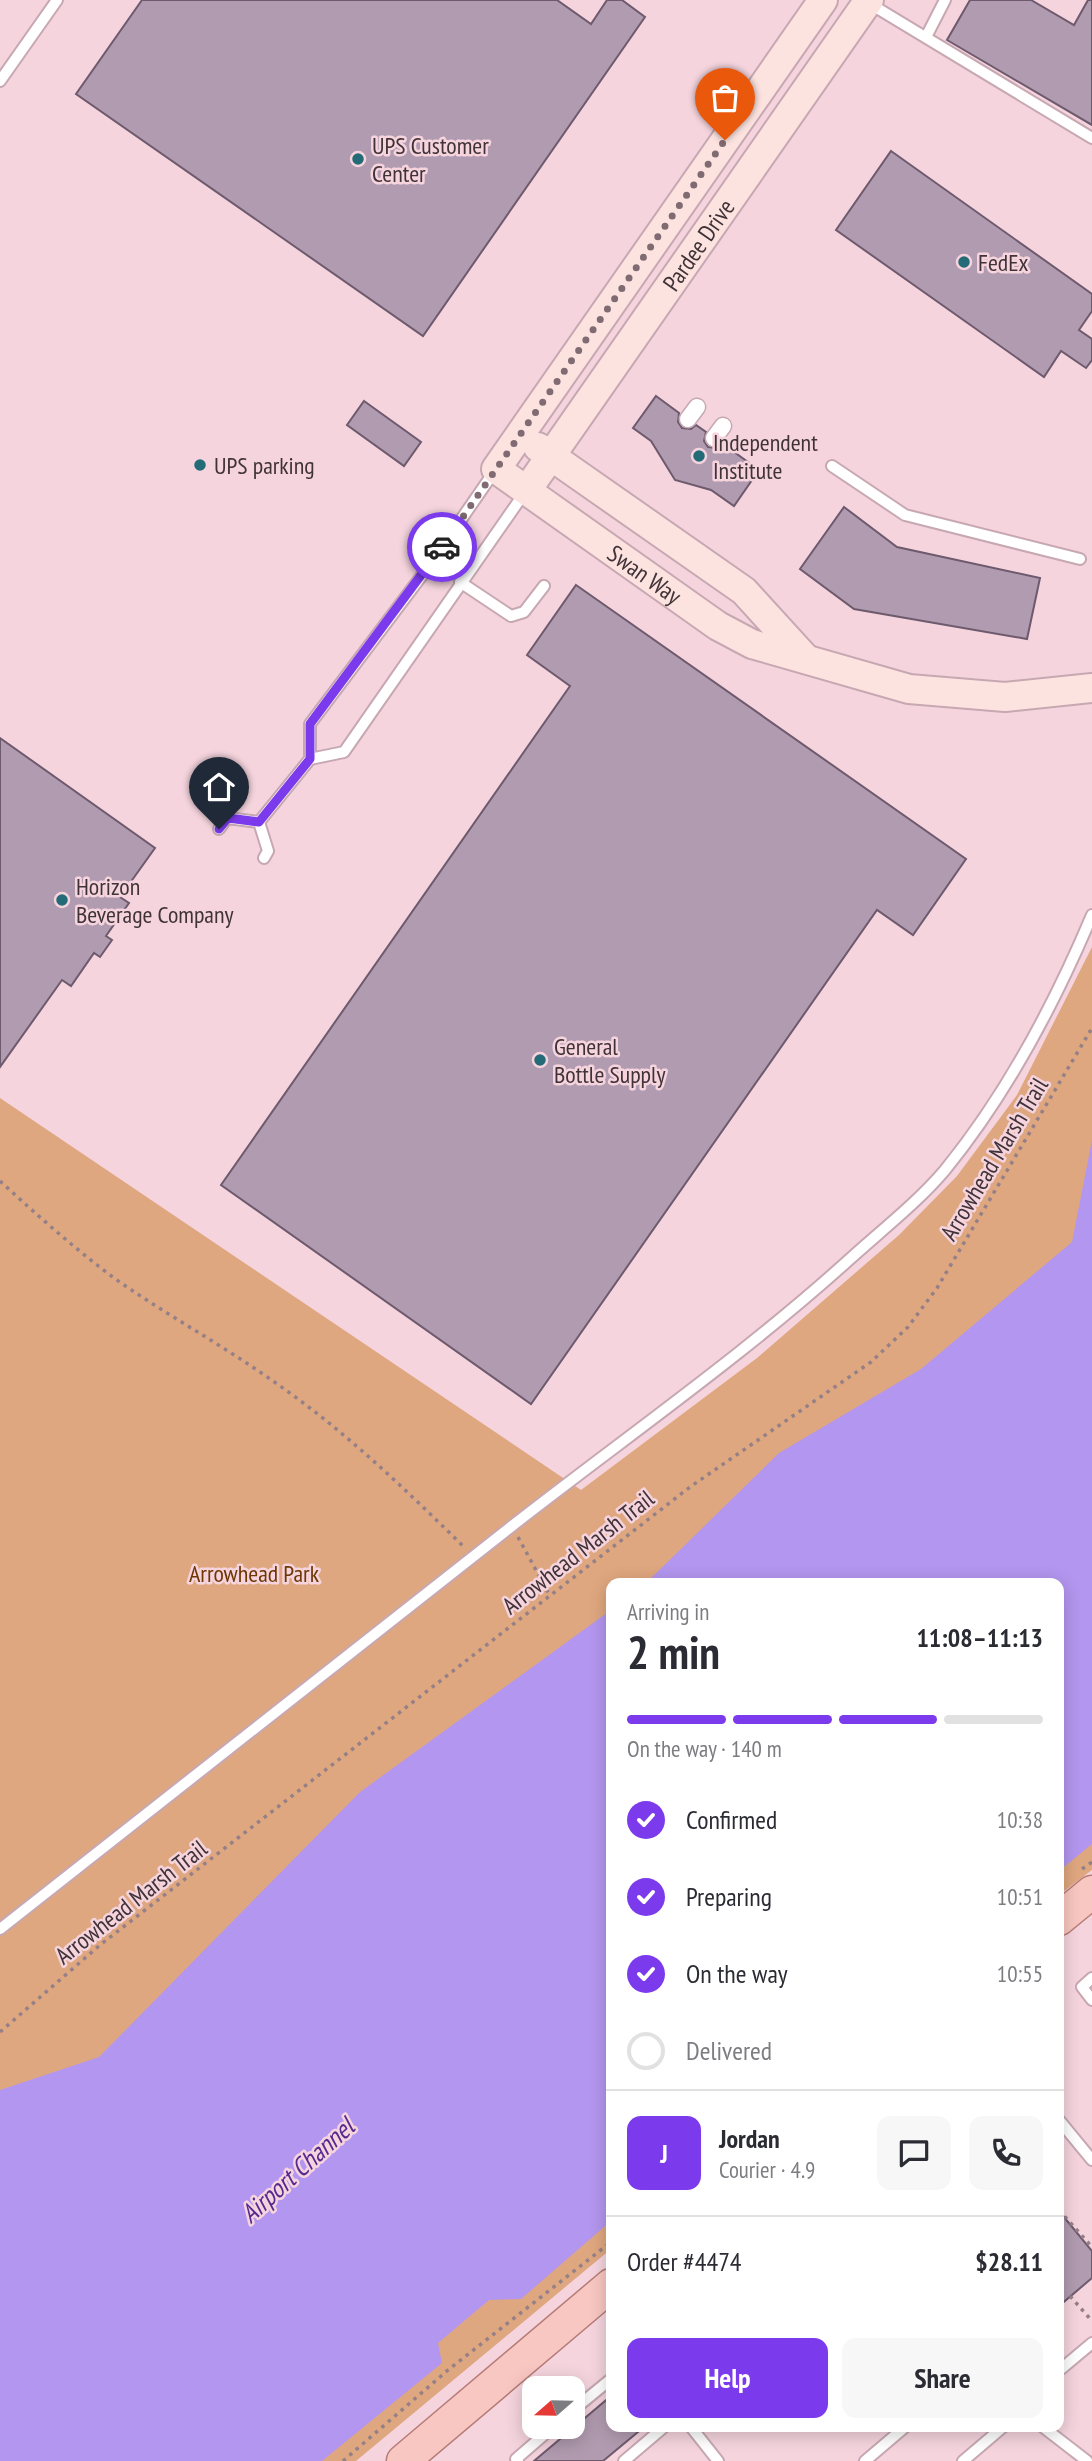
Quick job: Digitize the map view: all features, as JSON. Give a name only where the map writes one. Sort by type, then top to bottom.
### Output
[{"type":"main road","name":"Pardee Drive","points":[[496,469],[823,0]]},
{"type":"main road","name":"Pardee Drive","points":[[527,490],[868,1]]},
{"type":"main road","name":"Swan Way","points":[[520,435],[744,592],[806,659]]},
{"type":"main road","name":"Swan Way","points":[[496,469],[718,626],[752,643],[909,689],[1005,697],[1092,688]]},
{"type":"main road","points":[[1064,1915],[1092,1892]]},
{"type":"main road","points":[[403,2461],[606,2289]]},
{"type":"lane","points":[[0,81],[57,0]]},
{"type":"lane","points":[[926,37],[945,0]]},
{"type":"lane","points":[[868,1],[1092,138]]},
{"type":"lane","points":[[832,466],[905,515],[1080,559]]},
{"type":"lane","points":[[259,822],[310,759],[310,724],[429,566],[496,469]]},
{"type":"lane","points":[[310,759],[344,752],[460,582],[527,490]]},
{"type":"lane","points":[[460,582],[511,616],[524,611],[544,586]]},
{"type":"lane","points":[[219,829],[228,818],[259,822]]},
{"type":"lane","points":[[259,822],[268,851],[264,858]]},
{"type":"lane","points":[[0,1929],[512,1527],[758,1338],[815,1290],[942,1173],[984,1119],[1019,1060],[1057,992],[1092,915]]},
{"type":"lane","points":[[1092,1978],[1082,1987],[1092,2000]]},
{"type":"lane","points":[[1064,2126],[1092,2160]]},
{"type":"lane","points":[[1064,2366],[1092,2343]]},
{"type":"lane","points":[[585,2400],[606,2382]]},
{"type":"lane","points":[[617,2450],[625,2461],[658,2432]]},
{"type":"lane","points":[[695,2432],[718,2461]]},
{"type":"lane","points":[[865,2461],[898,2432]]},
{"type":"lane","points":[[963,2461],[997,2432]]},
{"type":"lane","points":[[1049,2432],[1087,2461]]},
{"type":"lane","points":[[517,2461],[516,2459],[538,2440]]},
{"type":"lane","points":[[529,2448],[538,2458]]},
{"type":"path","name":"Arrowhead Marsh Trail","points":[[0,2032],[100,1945],[690,1487],[871,1362],[908,1327],[937,1288],[1092,1028]]},
{"type":"path","points":[[0,1181],[47,1225],[115,1278],[269,1378],[339,1430],[399,1483],[474,1557]]},
{"type":"path","points":[[512,1527],[550,1596]]},
{"type":"path","points":[[1064,2216],[1092,2247]]},
{"type":"path","points":[[343,2461],[448,2370],[606,2246]]},
{"type":"path","points":[[1070,2296],[1092,2321]]},
{"type":"green space","name":"Arrowhead Park","points":[[1092,947],[1092,1870],[1064,1891],[1064,1578],[606,1578],[606,2253],[356,2461],[0,2461],[0,1098],[581,1490],[757,1358],[899,1235],[957,1176],[1017,1095]]},
{"type":"water","points":[[1092,1140],[1092,1844],[1064,1867],[1064,1578],[651,1578],[779,1453],[921,1369],[1072,1242]]},
{"type":"water","name":"Airport Channel","points":[[606,1614],[606,2225],[521,2299],[489,2300],[438,2343],[442,2363],[322,2461],[0,2461],[0,2090],[99,2057],[360,1792]]},
{"type":"building","name":"UPS Customer Center","points":[[142,0],[557,0],[591,24],[607,0],[622,0],[645,17],[423,336],[76,94]]},
{"type":"building","points":[[970,0],[1031,0],[1074,25],[1088,0],[1092,0],[1092,125],[947,40]]},
{"type":"building","name":"FedEx","points":[[891,151],[1092,294],[1092,311],[1079,330],[1092,339],[1092,360],[1086,368],[1061,351],[1044,377],[836,230]]},
{"type":"building","name":"Independent Institute","points":[[656,396],[679,413],[678,422],[682,428],[691,429],[696,425],[706,432],[704,441],[708,447],[717,448],[723,444],[759,470],[734,506],[711,490],[675,480],[651,441],[633,428]]},
{"type":"building","points":[[364,401],[421,442],[404,466],[347,425]]},
{"type":"building","points":[[844,507],[897,547],[1040,578],[1027,639],[854,609],[800,569]]},
{"type":"building","name":"General Bottle Supply","points":[[576,585],[966,859],[913,935],[877,910],[531,1404],[221,1185],[570,686],[527,655]]},
{"type":"building","name":"Horizon Beverage Company","points":[[0,738],[155,848],[120,897],[129,903],[106,936],[112,940],[100,957],[94,953],[71,986],[62,980],[0,1067]]},
{"type":"building","points":[[1064,2217],[1092,2251],[1092,2278],[1064,2302]]},
{"type":"building","points":[[606,2400],[606,2432],[638,2432],[603,2461],[534,2461],[559,2440],[584,2440],[585,2418]]},
{"type":"way so far","points":[[442,547],[725,140]]},
{"type":"place","name":"UPS Customer Center","points":[[358,159]]},
{"type":"place","name":"FedEx","points":[[964,262]]},
{"type":"place","name":"Independent Institute","points":[[699,456]]},
{"type":"place","name":"UPS parking","points":[[200,465]]},
{"type":"place","name":"Horizon Beverage Company","points":[[62,900]]},
{"type":"place","name":"General Bottle Supply","points":[[540,1060]]},
{"type":"route","points":[[219,829],[228,818],[259,822],[310,759],[310,724],[442,547]]}]
